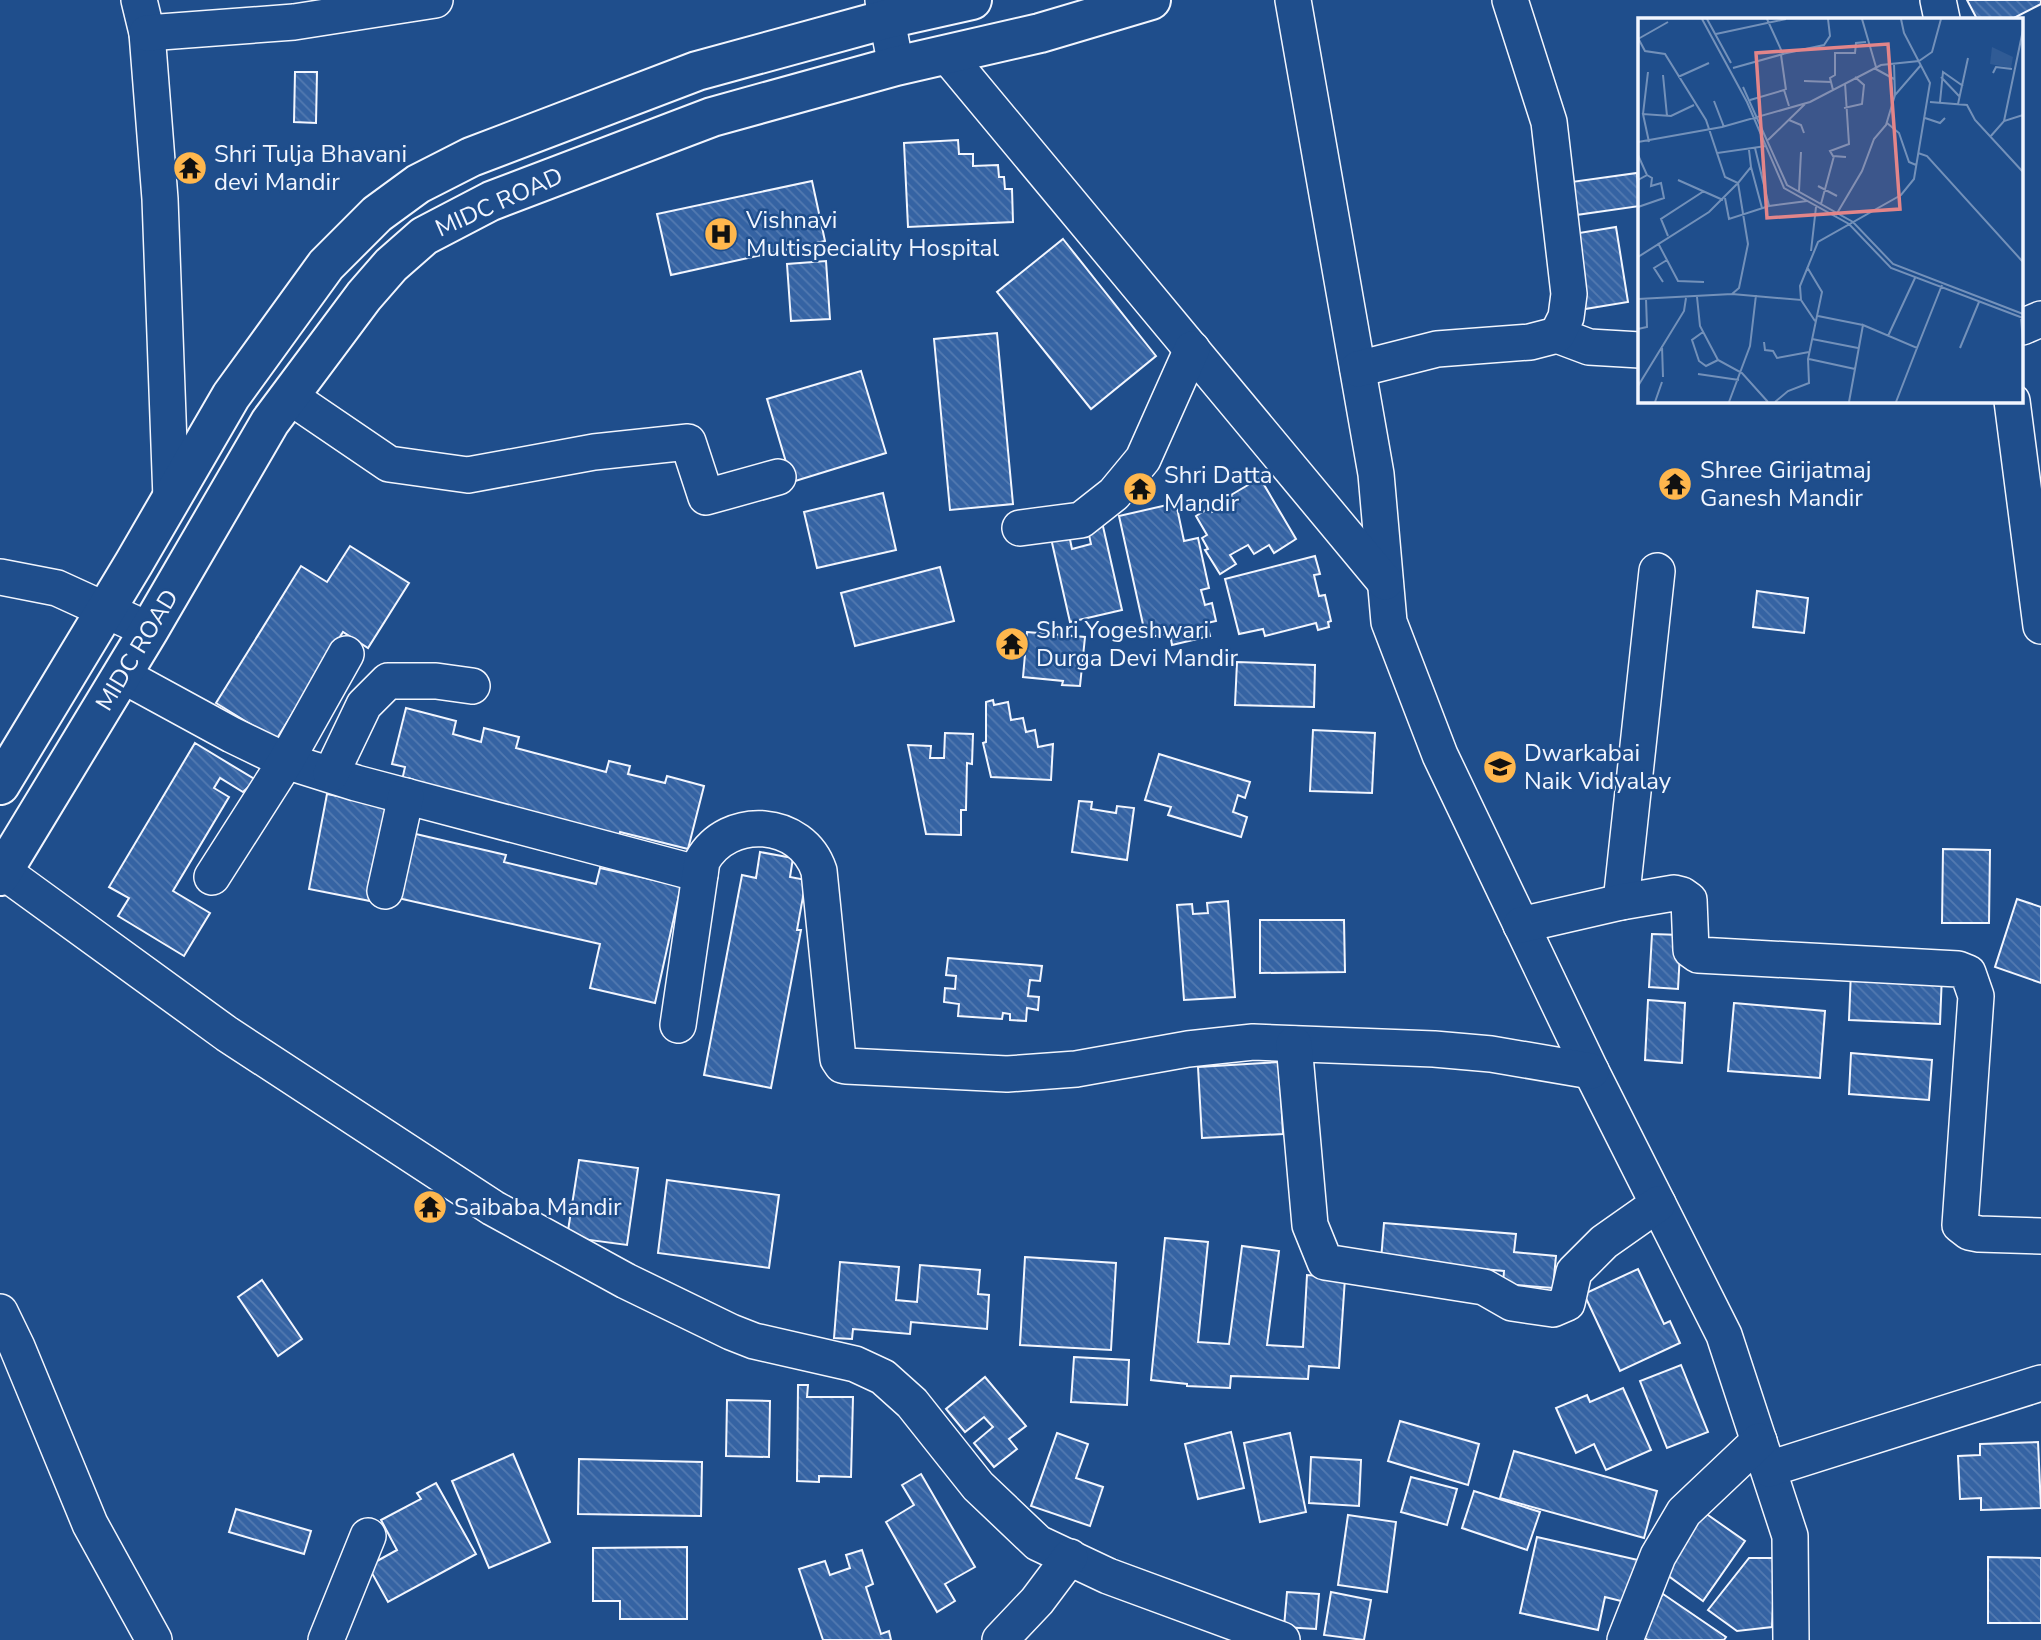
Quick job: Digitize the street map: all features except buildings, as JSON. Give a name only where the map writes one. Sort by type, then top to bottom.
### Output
[{"type":"main road","name":"MIDC ROAD","points":[[0,785],[231,396],[326,265],[377,214],[418,184],[471,157],[697,71],[885,10],[972,0]]},
{"type":"main road","name":"MIDC ROAD","points":[[1,872],[149,630],[270,422],[364,296],[391,265],[424,236],[491,201],[712,117],[896,66],[1040,33],[1151,0]]},
{"type":"street","points":[[139,0],[147,33],[160,199],[171,499]]},
{"type":"street","points":[[147,33],[294,22],[435,0]]},
{"type":"street","points":[[1293,0],[1376,474],[1389,622],[1440,755],[1591,1071],[1724,1335],[1790,1536],[1791,1640]]},
{"type":"street","points":[[1510,0],[1549,122],[1569,294],[1566,317],[1557,335]]},
{"type":"street","points":[[1938,0],[1942,18]]},
{"type":"street","points":[[885,10],[896,66]]},
{"type":"street","points":[[946,54],[1385,582]]},
{"type":"street","points":[[2024,326],[2041,319]]},
{"type":"street","points":[[1358,369],[1437,349],[1530,342],[1557,335],[1589,347],[1638,350]]},
{"type":"street","points":[[1020,528],[1081,520],[1114,494],[1143,459],[1192,349]]},
{"type":"street","points":[[289,396],[389,464],[468,475],[594,452],[688,442],[706,497],[778,477]]},
{"type":"street","points":[[2011,402],[2041,626]]},
{"type":"street","points":[[1620,902],[1657,571]]},
{"type":"street","points":[[0,577],[57,588],[149,630]]},
{"type":"street","points":[[212,877],[286,761],[346,654]]},
{"type":"street","points":[[122,674],[232,735],[286,761],[406,796],[700,874]]},
{"type":"street","points":[[331,774],[364,705],[388,681],[436,681],[472,687]]},
{"type":"street","points":[[385,891],[406,796]]},
{"type":"street","points":[[678,1025],[702,861],[710,847],[721,839],[753,830],[772,830],[789,834],[802,843],[814,857],[820,880],[838,1059],[842,1065],[1007,1074],[1076,1069],[1188,1049],[1253,1042],[1434,1049],[1491,1054],[1591,1071]]},
{"type":"street","points":[[1,872],[227,1034],[493,1208],[625,1281],[731,1332],[754,1341],[855,1364],[883,1377],[912,1403],[978,1486],[1038,1543],[1108,1576],[1282,1640]]},
{"type":"street","points":[[1521,925],[1620,902],[1674,893],[1689,900],[1691,950],[1698,955],[1958,969],[1968,974],[1976,996],[1960,1225],[1969,1232],[1979,1234],[2041,1236]]},
{"type":"street","points":[[1294,1044],[1310,1224],[1325,1262],[1484,1287],[1512,1303],[1553,1309],[1567,1303],[1574,1272],[1597,1249],[1658,1204]]},
{"type":"street","points":[[0,1312],[90,1524],[154,1640]]},
{"type":"street","points":[[1625,1640],[1658,1556],[1684,1512],[1764,1455],[2041,1383]]},
{"type":"street","points":[[326,1640],[368,1536]]},
{"type":"street","points":[[1000,1640],[1037,1601],[1070,1558]]},
{"type":"place","name":"Shri Tulja Bhavani devi Mandir","points":[[190,168]]},
{"type":"place","name":"Vishnavi Multispeciality Hospital","points":[[721,234]]},
{"type":"place","name":"Shree Girijatmaj Ganesh Mandir","points":[[1675,484]]},
{"type":"place","name":"Shri Datta Mandir","points":[[1140,489]]},
{"type":"place","name":"Shri Yogeshwari Durga Devi Mandir","points":[[1012,644]]},
{"type":"place","name":"Dwarkabai Naik Vidyalay","points":[[1500,767]]},
{"type":"place","name":"Saibaba Mandir","points":[[430,1207]]}]
